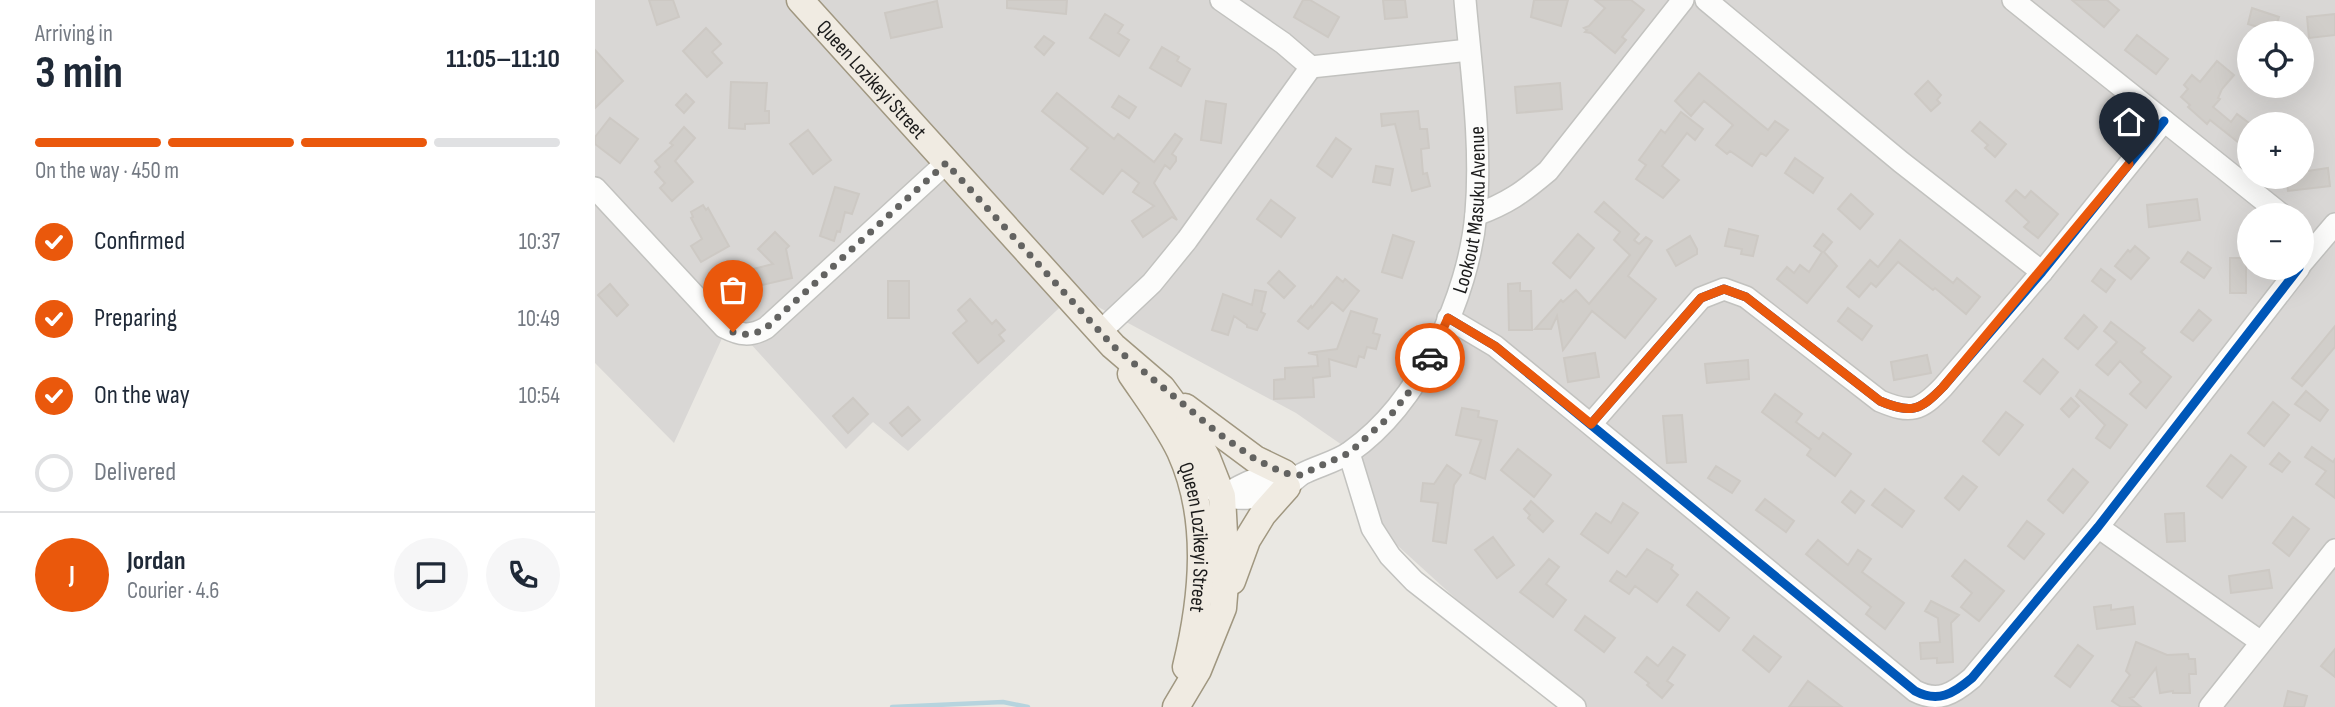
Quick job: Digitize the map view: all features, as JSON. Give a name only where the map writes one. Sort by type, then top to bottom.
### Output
[{"type":"main road","name":"Queen Lozikeyi Street","points":[[800,0],[1106,339],[1162,388],[1190,426],[1207,458],[1221,496],[1226,571],[1223,608],[1198,670],[1176,706]]},
{"type":"main road","name":"Queen Lozikeyi Street","points":[[1106,339],[1180,452],[1198,514],[1201,573],[1196,626],[1176,706]]},
{"type":"main road","points":[[1162,388],[1218,433],[1255,459],[1290,478],[1262,514],[1247,540],[1223,608]]},
{"type":"street","points":[[1221,0],[1283,43],[1311,67],[1469,50]]},
{"type":"street","name":"Lookout Masuku Avenue","points":[[1221,496],[1250,499],[1290,478],[1349,453],[1390,416],[1416,383],[1432,355],[1448,318],[1471,244],[1476,215],[1476,137],[1465,0]]},
{"type":"street","points":[[1476,215],[1503,205],[1548,171],[1683,0]]},
{"type":"street","points":[[1706,0],[1901,162],[2042,272]]},
{"type":"street","points":[[2013,0],[2267,203]]},
{"type":"street","points":[[1106,339],[1187,240],[1311,67]]},
{"type":"street","points":[[1591,424],[1701,298],[1724,289],[1746,297],[1880,401],[1899,409],[1913,410],[1929,401],[1943,387],[2042,272],[2164,121]]},
{"type":"street","points":[[595,188],[724,327],[743,335],[755,334],[766,328],[946,163]]},
{"type":"street","points":[[2314,234],[2335,224]]},
{"type":"street","points":[[1448,318],[1495,346],[1915,691],[1923,695],[1943,697],[1957,691],[1972,678],[2098,527],[2289,280]]},
{"type":"street","points":[[1180,452],[1211,489],[1221,496],[1200,546]]},
{"type":"street","points":[[1349,453],[1372,528],[1390,556],[1414,581],[1575,707]]},
{"type":"street","points":[[2098,527],[2261,642]]},
{"type":"street","points":[[2210,707],[2335,550]]},
{"type":"shaded area","points":[[595,0],[2335,0],[2335,707],[1575,707],[1376,526],[1355,454],[1296,413],[1074,294],[908,451],[873,422],[846,449],[730,321],[674,443],[595,363]]},
{"type":"building","points":[[649,0],[673,0],[679,17],[657,25]]},
{"type":"building","points":[[1007,0],[1067,0],[1066,14],[1007,8]]},
{"type":"building","points":[[1303,0],[1310,0],[1339,17],[1328,37],[1294,17]]},
{"type":"building","points":[[1383,0],[1405,0],[1407,17],[1385,19]]},
{"type":"building","points":[[1534,0],[1568,0],[1561,26],[1531,17]]},
{"type":"building","points":[[1595,0],[1631,0],[1644,10],[1622,37],[1626,40],[1615,53],[1591,33],[1585,32],[1587,30],[1584,28],[1605,8]]},
{"type":"building","points":[[2072,0],[2107,0],[2119,10],[2104,27]]},
{"type":"building","points":[[937,1],[942,27],[891,38],[885,13]]},
{"type":"building","points":[[2252,8],[2279,17],[2278,21],[2249,21]]},
{"type":"building","points":[[1105,14],[1123,25],[1118,33],[1129,40],[1119,56],[1090,38]]},
{"type":"building","points":[[2335,14],[2335,35],[2314,37],[2314,21],[2307,21],[2307,17]]},
{"type":"building","points":[[706,28],[721,44],[712,52],[722,63],[707,77],[683,51]]},
{"type":"building","points":[[2137,35],[2168,59],[2156,74],[2125,50]]},
{"type":"building","points":[[1044,36],[1054,43],[1044,55],[1035,47]]},
{"type":"building","points":[[1162,47],[1179,57],[1177,61],[1190,69],[1181,86],[1150,68]]},
{"type":"building","points":[[595,50],[623,81],[595,108]]},
{"type":"building","points":[[2217,61],[2234,75],[2222,89],[2218,98],[2220,99],[2213,107],[2231,122],[2237,114],[2237,141],[2210,120],[2207,124],[2181,97],[2188,89],[2184,85],[2192,75],[2200,82]]},
{"type":"building","points":[[1699,73],[1768,130],[1775,121],[1788,130],[1766,156],[1761,153],[1752,166],[1730,151],[1727,154],[1716,145],[1733,125],[1704,101],[1691,116],[1675,101]]},
{"type":"building","points":[[1928,81],[1941,95],[1937,100],[1940,103],[1931,111],[1915,94]]},
{"type":"building","points":[[731,82],[767,83],[765,111],[769,111],[769,123],[745,124],[745,129],[729,128]]},
{"type":"building","points":[[1560,83],[1562,109],[1517,113],[1515,87]]},
{"type":"building","points":[[1057,93],[1114,139],[1118,134],[1154,162],[1175,134],[1182,139],[1172,154],[1176,161],[1170,169],[1165,165],[1154,183],[1177,220],[1172,217],[1143,237],[1132,221],[1154,206],[1133,192],[1139,183],[1122,170],[1103,194],[1071,169],[1088,148],[1042,111]]},
{"type":"building","points":[[686,94],[694,102],[684,113],[676,105]]},
{"type":"building","points":[[1119,96],[1136,107],[1129,118],[1112,107]]},
{"type":"building","points":[[1206,101],[1226,104],[1221,143],[1201,140]]},
{"type":"building","points":[[1418,111],[1420,129],[1427,129],[1429,148],[1421,149],[1423,174],[1427,173],[1430,186],[1412,191],[1395,124],[1382,126],[1381,114]]},
{"type":"building","points":[[1681,112],[1703,129],[1695,140],[1687,133],[1662,166],[1679,180],[1663,198],[1636,179],[1646,165],[1639,160],[1661,130],[1665,133]]},
{"type":"building","points":[[610,118],[638,139],[620,163],[595,144],[595,137]]},
{"type":"building","points":[[1980,122],[2006,144],[1995,157],[1985,148],[1988,145],[1972,131]]},
{"type":"building","points":[[684,127],[695,138],[675,161],[693,182],[672,201],[660,188],[665,183],[655,172],[660,167],[655,161],[673,145],[670,143]]},
{"type":"building","points":[[808,130],[831,160],[813,174],[790,144]]},
{"type":"building","points":[[1336,138],[1351,149],[1332,177],[1317,166]]},
{"type":"building","points":[[1795,158],[1823,178],[1813,193],[1785,173]]},
{"type":"building","points":[[1376,166],[1393,169],[1390,185],[1373,182]]},
{"type":"building","points":[[2328,168],[2330,186],[2314,188],[2314,170]]},
{"type":"building","points":[[835,187],[859,194],[852,214],[845,212],[840,232],[837,231],[834,241],[820,236]]},
{"type":"building","points":[[2016,190],[2025,198],[2031,191],[2058,214],[2038,238],[2024,227],[2029,222],[2006,201]]},
{"type":"building","points":[[1851,194],[1873,214],[1860,229],[1838,209]]},
{"type":"building","points":[[2197,199],[2200,220],[2149,227],[2147,205]]},
{"type":"building","points":[[1271,200],[1295,218],[1281,237],[1257,219]]},
{"type":"building","points":[[1604,202],[1639,234],[1634,240],[1639,244],[1646,237],[1652,241],[1628,276],[1656,299],[1625,338],[1592,311],[1563,350],[1557,316],[1551,329],[1535,329],[1561,300],[1563,302],[1576,290],[1589,304],[1630,255],[1614,240],[1620,232],[1595,212]]},
{"type":"building","points":[[703,205],[706,210],[708,208],[729,246],[701,262],[691,246],[702,239],[691,218],[691,212]]},
{"type":"building","points":[[1729,229],[1758,236],[1753,256],[1741,254],[1742,249],[1725,246]]},
{"type":"building","points":[[775,232],[789,246],[786,249],[792,278],[753,287],[749,270],[773,264],[758,249]]},
{"type":"building","points":[[1578,234],[1594,248],[1570,278],[1553,263]]},
{"type":"building","points":[[1823,234],[1832,242],[1824,252],[1837,266],[1807,303],[1777,279],[1787,267],[1794,273],[1800,265],[1809,272],[1822,252],[1814,246]]},
{"type":"building","points":[[1393,235],[1414,242],[1402,278],[1382,272]]},
{"type":"building","points":[[1690,236],[1697,254],[1676,266],[1667,250]]},
{"type":"building","points":[[1900,240],[1953,283],[1957,278],[1980,297],[1966,314],[1898,262],[1876,287],[1871,283],[1859,297],[1847,287],[1870,260],[1878,267]]},
{"type":"building","points":[[2135,246],[2149,258],[2131,279],[2115,266],[2128,250],[2130,252]]},
{"type":"building","points":[[2188,252],[2211,268],[2204,278],[2181,262]]},
{"type":"building","points":[[2230,258],[2237,258],[2237,280],[2246,280],[2246,293],[2230,293]]},
{"type":"building","points":[[2101,269],[2115,280],[2106,292],[2092,281]]},
{"type":"building","points":[[1279,271],[1295,286],[1284,298],[1268,283]]},
{"type":"building","points":[[1337,277],[1343,282],[1345,279],[1359,291],[1343,311],[1332,302],[1308,329],[1298,321]]},
{"type":"building","points":[[888,281],[909,281],[909,318],[888,318]]},
{"type":"building","points":[[1520,283],[1520,291],[1531,291],[1532,330],[1509,330],[1508,284]]},
{"type":"building","points":[[610,284],[628,305],[617,316],[598,295]]},
{"type":"building","points":[[1255,290],[1266,292],[1261,312],[1265,314],[1257,330],[1247,327],[1234,316],[1228,335],[1212,330],[1223,294],[1252,305]]},
{"type":"building","points":[[970,299],[992,324],[996,320],[1005,330],[999,335],[1004,341],[978,363],[953,333],[967,321],[958,310]]},
{"type":"building","points":[[1848,308],[1872,326],[1862,340],[1838,321]]},
{"type":"building","points":[[2199,310],[2211,320],[2193,341],[2181,332]]},
{"type":"building","points":[[1351,311],[1377,319],[1373,333],[1380,335],[1376,349],[1367,347],[1364,358],[1359,356],[1356,367],[1329,359],[1330,376],[1313,378],[1314,397],[1274,399],[1274,380],[1285,379],[1285,368],[1318,366],[1317,355],[1308,353],[1337,349]]},
{"type":"building","points":[[2084,315],[2097,327],[2078,349],[2065,338]]},
{"type":"building","points":[[2111,322],[2145,348],[2141,352],[2171,377],[2146,408],[2130,394],[2141,382],[2120,361],[2108,375],[2096,365],[2117,342],[2104,331]]},
{"type":"building","points":[[2335,326],[2335,347],[2302,386],[2292,378]]},
{"type":"building","points":[[1595,353],[1599,377],[1568,382],[1564,358]]},
{"type":"building","points":[[1927,355],[1931,373],[1894,380],[1891,362]]},
{"type":"building","points":[[2043,359],[2058,372],[2040,394],[2024,381]]},
{"type":"building","points":[[1748,360],[1749,379],[1707,383],[1705,364]]},
{"type":"building","points":[[2080,390],[2127,425],[2110,448],[2096,438],[2105,425],[2076,396]]},
{"type":"building","points":[[2306,391],[2328,410],[2320,421],[2295,404]]},
{"type":"building","points":[[1775,394],[1802,414],[1796,422],[1819,439],[1823,433],[1851,454],[1835,476],[1807,455],[1811,449],[1762,412]]},
{"type":"building","points":[[853,398],[868,414],[848,433],[833,416]]},
{"type":"building","points":[[2071,398],[2079,406],[2069,417],[2061,409]]},
{"type":"building","points":[[2273,402],[2289,415],[2264,446],[2248,433]]},
{"type":"building","points":[[908,407],[920,420],[902,436],[890,423]]},
{"type":"building","points":[[1462,408],[1479,411],[1478,417],[1497,421],[1485,479],[1470,473],[1481,440],[1456,435]]},
{"type":"building","points":[[2006,412],[2023,425],[1999,455],[1983,441]]},
{"type":"building","points":[[1682,415],[1686,462],[1667,463],[1663,416]]},
{"type":"building","points":[[2312,447],[2333,462],[2335,459],[2335,498],[2316,484],[2326,471],[2305,457]]},
{"type":"building","points":[[1518,449],[1551,475],[1534,497],[1501,470]]},
{"type":"building","points":[[2279,453],[2290,462],[2282,472],[2270,464]]},
{"type":"building","points":[[2231,455],[2246,467],[2222,498],[2207,486]]},
{"type":"building","points":[[1447,465],[1461,475],[1454,485],[1446,543],[1433,541],[1438,503],[1421,501],[1423,483],[1434,484]]},
{"type":"building","points":[[1716,466],[1740,481],[1732,493],[1708,478]]},
{"type":"building","points":[[2073,469],[2088,482],[2063,513],[2048,500]]},
{"type":"building","points":[[1963,476],[1977,487],[1959,510],[1945,498]]},
{"type":"building","points":[[1885,489],[1914,511],[1902,527],[1872,505]]},
{"type":"building","points":[[1851,491],[1864,501],[1855,513],[1842,502]]},
{"type":"building","points":[[1765,499],[1794,521],[1786,532],[1756,510]]},
{"type":"building","points":[[1531,501],[1553,521],[1543,532],[1528,518],[1530,515],[1524,509]]},
{"type":"building","points":[[1623,503],[1638,513],[1608,553],[1581,534],[1596,513],[1611,523]]},
{"type":"building","points":[[2184,513],[2185,541],[2167,542],[2165,514]]},
{"type":"building","points":[[2293,517],[2309,529],[2289,556],[2273,543]]},
{"type":"building","points":[[2027,521],[2044,534],[2024,559],[2008,546]]},
{"type":"building","points":[[1493,537],[1514,565],[1497,578],[1475,550]]},
{"type":"building","points":[[1818,540],[1848,565],[1858,550],[1871,559],[1862,572],[1904,603],[1885,629],[1866,614],[1871,607],[1806,554]]},
{"type":"building","points":[[1647,549],[1673,565],[1671,569],[1678,575],[1657,602],[1635,586],[1629,594],[1610,581],[1617,571],[1626,577]]},
{"type":"building","points":[[1549,559],[1559,567],[1546,584],[1566,600],[1553,617],[1520,592]]},
{"type":"building","points":[[1965,560],[2004,591],[1979,621],[1961,607],[1972,593],[1952,576]]},
{"type":"building","points":[[2269,570],[2272,588],[2231,593],[2229,576]]},
{"type":"building","points":[[1697,592],[1729,618],[1719,631],[1687,605]]},
{"type":"building","points":[[1931,601],[1959,615],[1951,623],[1953,662],[1937,663],[1937,658],[1921,659],[1920,643],[1940,642],[1938,618],[1925,611]]},
{"type":"building","points":[[2111,605],[2111,610],[2133,607],[2135,624],[2097,629],[2094,607]]},
{"type":"building","points":[[1585,616],[1615,638],[1604,652],[1575,630]]},
{"type":"building","points":[[1754,636],[1781,657],[1769,672],[1743,650]]},
{"type":"building","points":[[2136,642],[2167,655],[2188,654],[2189,659],[2195,659],[2196,674],[2189,674],[2190,693],[2160,693],[2156,668],[2134,697],[2130,698],[2141,707],[2121,707],[2112,701],[2130,675],[2126,671]]},
{"type":"building","points":[[2078,645],[2093,656],[2070,687],[2055,676]]},
{"type":"building","points":[[1673,647],[1685,655],[1667,681],[1673,685],[1662,698],[1635,672],[1647,657],[1658,666]]},
{"type":"building","points":[[2335,649],[2335,677],[2321,666]]},
{"type":"building","points":[[1808,681],[1842,707],[1789,707]]},
{"type":"building","points":[[2288,691],[2307,696],[2304,707],[2284,707]]},
{"type":"waterway","points":[[892,707],[1003,702],[1028,707]]},
{"type":"cycle path","points":[[1591,424],[1701,298],[1724,289],[1746,297],[1880,401],[1907,409],[1921,405],[1943,387],[2042,272],[2164,121]]},
{"type":"cycle path","points":[[1448,318],[1495,346],[1915,691],[1923,695],[1938,696],[1952,692],[1972,678],[2098,527],[2290,280]]},
{"type":"way so far","points":[[733,332],[755,334],[766,328],[946,163],[1113,346],[1218,433],[1255,459],[1284,473],[1300,475],[1349,453],[1390,416],[1416,383],[1430,358]]},
{"type":"route","points":[[1430,358],[1448,318],[1495,346],[1591,424],[1701,298],[1724,289],[1746,297],[1880,401],[1899,409],[1913,410],[1929,401],[1943,387],[2042,272],[2129,164]]}]
